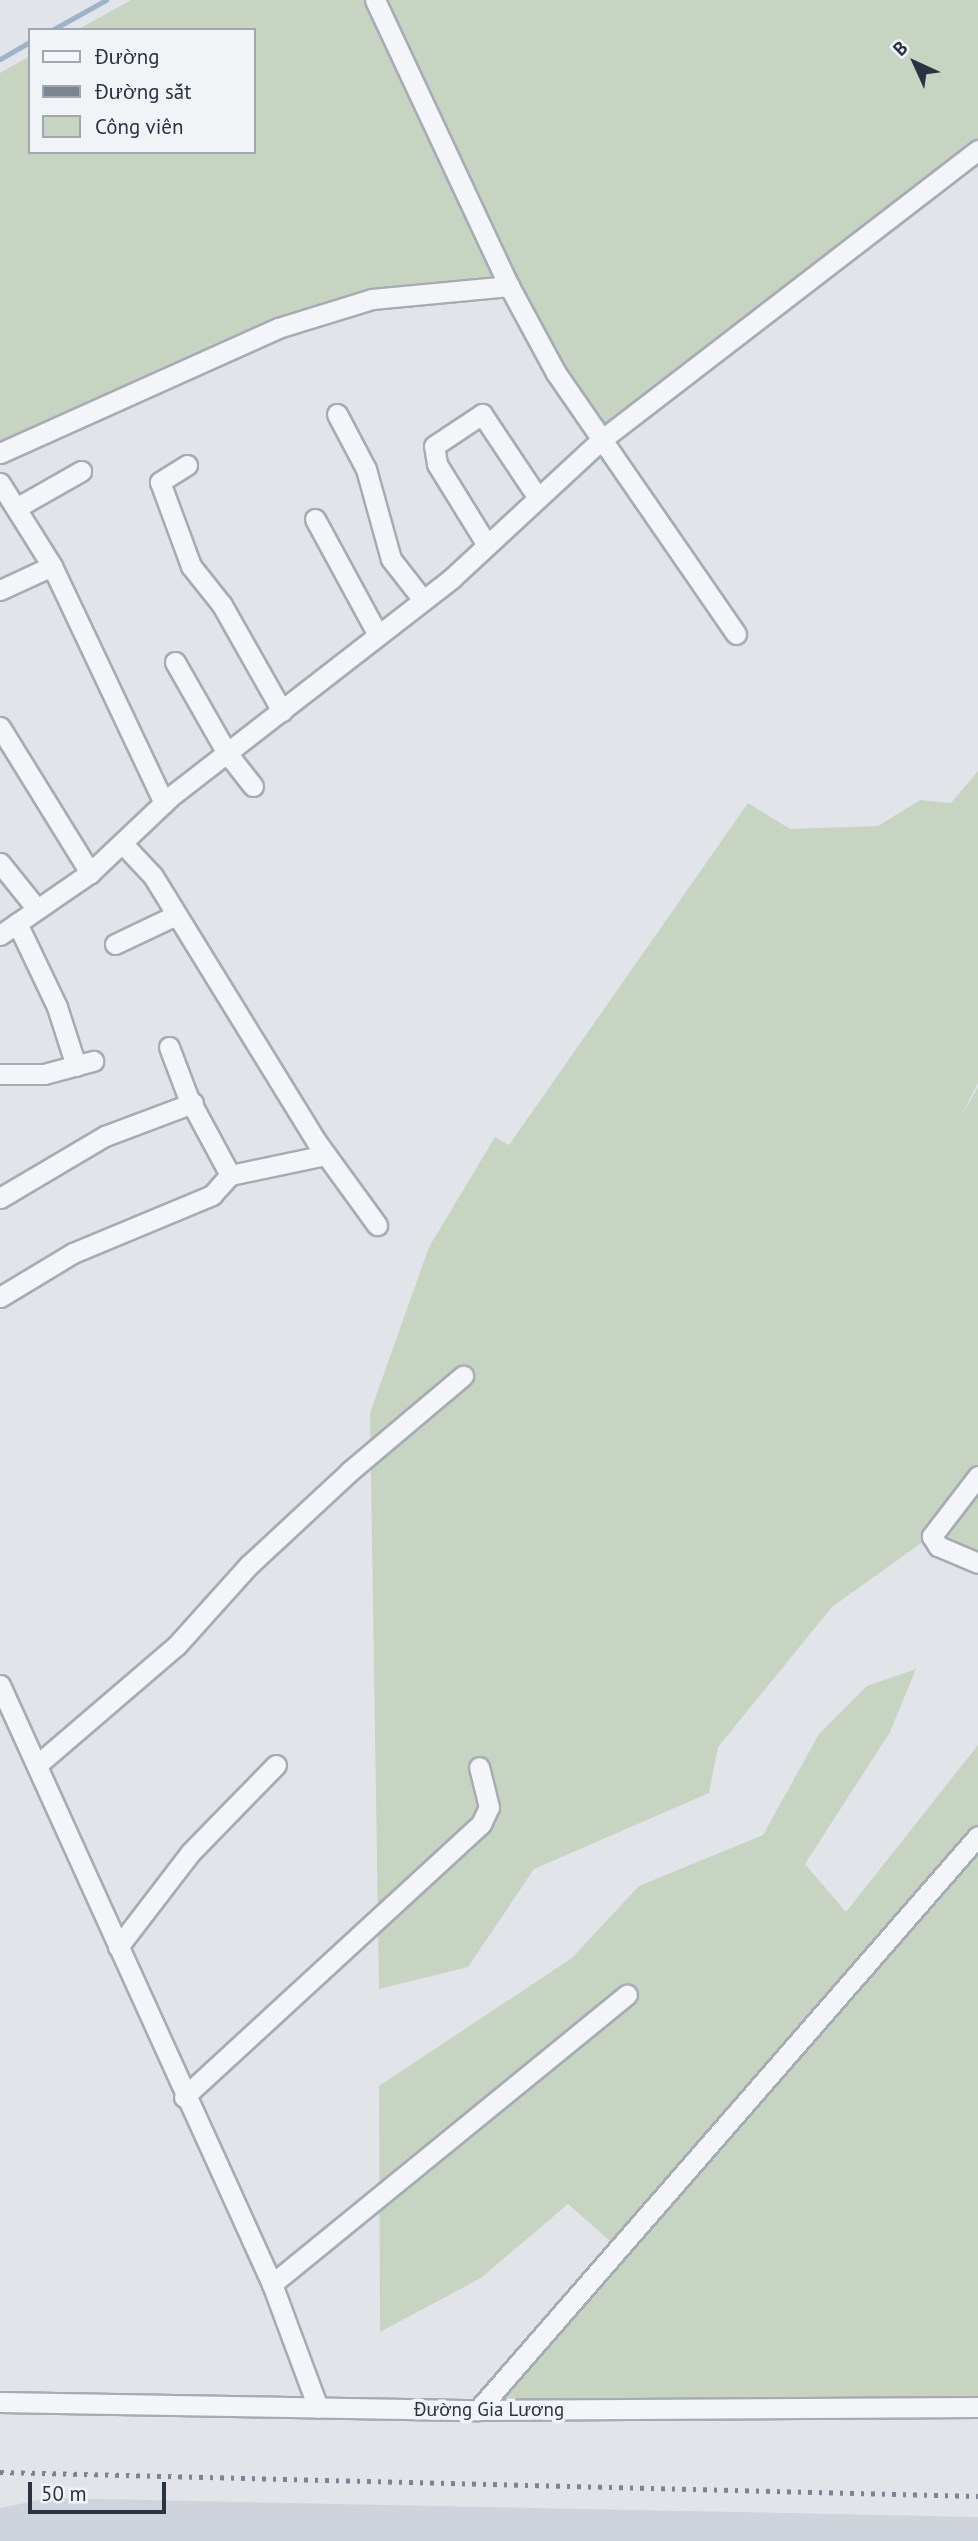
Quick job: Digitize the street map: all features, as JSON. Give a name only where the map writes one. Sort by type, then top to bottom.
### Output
[{"type":"street","points":[[375,0],[509,286],[600,441],[736,634]]},
{"type":"street","points":[[0,935],[90,873],[164,803],[423,600],[488,545],[600,441],[978,150]]},
{"type":"street","points":[[0,453],[278,328],[372,299],[509,286]]},
{"type":"street","points":[[337,414],[366,469],[391,559],[423,600]]},
{"type":"street","points":[[488,545],[437,464],[434,446],[482,414],[538,498]]},
{"type":"street","points":[[187,465],[160,482],[191,566],[222,605],[282,710]]},
{"type":"street","points":[[16,508],[81,471]]},
{"type":"street","points":[[0,482],[52,566],[164,803]]},
{"type":"street","points":[[316,519],[378,635]]},
{"type":"street","points":[[0,590],[52,566]]},
{"type":"street","points":[[175,662],[227,753],[253,786]]},
{"type":"street","points":[[0,727],[90,873]]},
{"type":"street","points":[[122,843],[153,876],[174,916],[326,1154],[377,1225]]},
{"type":"street","points":[[0,863],[37,909]]},
{"type":"street","points":[[115,944],[174,916]]},
{"type":"street","points":[[0,1074],[44,1074],[84,1063],[17,923]]},
{"type":"street","points":[[169,1047],[230,1175]]},
{"type":"street","points":[[0,1198],[105,1136],[193,1102]]},
{"type":"street","points":[[0,1297],[73,1253],[212,1195],[230,1175],[326,1154]]},
{"type":"street","points":[[37,1765],[176,1646],[249,1566],[351,1471],[463,1376]]},
{"type":"street","points":[[978,1476],[932,1536],[938,1546],[978,1563]]},
{"type":"street","points":[[0,1685],[184,2097],[272,2284],[318,2408]]},
{"type":"street","points":[[118,1947],[190,1853],[276,1765]]},
{"type":"street","points":[[184,2097],[481,1824],[489,1807],[479,1767]]},
{"type":"street","points":[[478,2410],[978,1836]]},
{"type":"street","points":[[272,2284],[627,1994]]},
{"type":"street","name":"Đường Gia Lương","points":[[0,2402],[478,2410],[978,2406]]},
{"type":"shaded area","points":[[49,2498],[978,2517],[978,2541],[0,2541],[0,2508]]},
{"type":"green space","points":[[131,0],[978,0],[978,150],[600,441],[509,286],[372,299],[0,453],[0,73],[28,57],[28,154],[256,154],[256,28],[81,28]]},
{"type":"green space","points":[[978,771],[978,1083],[959,1120],[978,1087],[978,1558],[931,1536],[832,1607],[718,1747],[709,1793],[534,1869],[468,1967],[379,1989],[370,1413],[429,1247],[495,1137],[509,1145],[748,803],[790,829],[878,826],[920,800],[951,803]]},
{"type":"green space","points":[[916,1669],[890,1732],[805,1864],[846,1912],[978,1745],[978,2406],[478,2410],[619,2249],[568,2204],[481,2278],[380,2332],[379,2086],[572,1958],[639,1886],[763,1835],[819,1734],[867,1686]]},
{"type":"waterway","points":[[56,28],[106,0]]},
{"type":"waterway","points":[[0,59],[28,43]]},
{"type":"railway","points":[[0,2472],[978,2496]]}]
